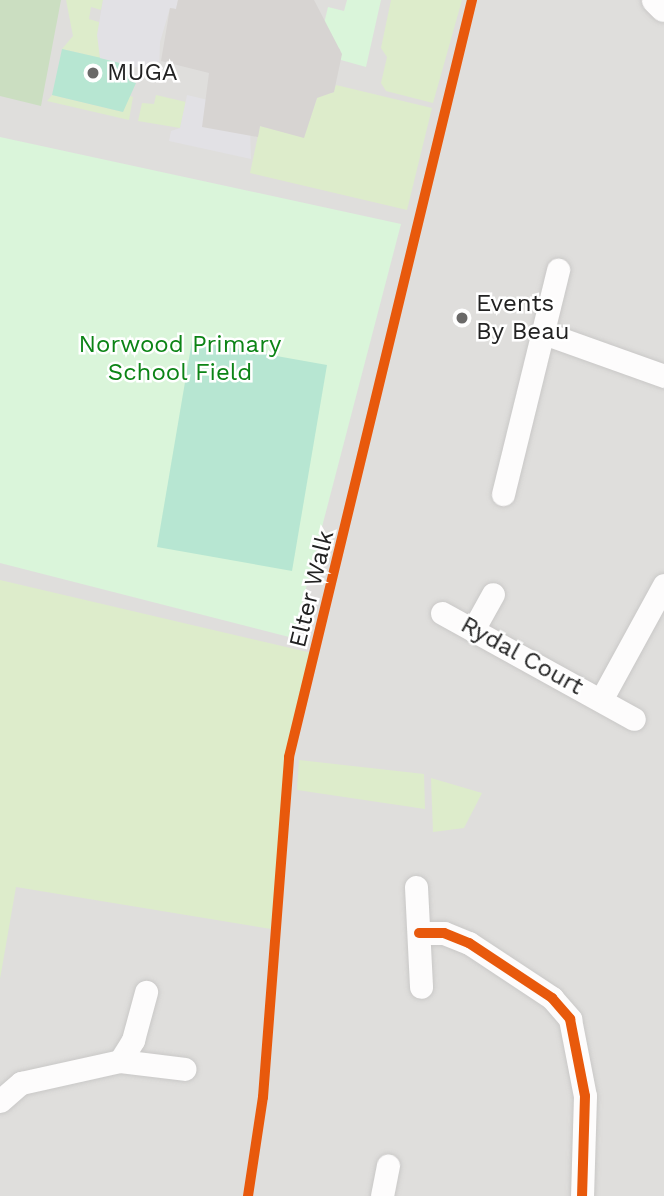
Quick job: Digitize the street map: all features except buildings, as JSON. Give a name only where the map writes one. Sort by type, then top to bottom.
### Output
[{"type":"street","points":[[656,0],[664,8]]},
{"type":"street","points":[[503,494],[558,270]]},
{"type":"street","points":[[544,333],[664,376]]},
{"type":"street","name":"Rydal Court","points":[[601,700],[664,585]]},
{"type":"street","points":[[473,630],[493,594]]},
{"type":"street","name":"Rydal Court","points":[[442,613],[634,719]]},
{"type":"street","points":[[416,887],[421,986]]},
{"type":"street","points":[[419,933],[444,933],[469,943],[552,998],[570,1019],[585,1097],[582,1196]]},
{"type":"street","points":[[120,1061],[133,1041],[146,992]]},
{"type":"street","points":[[0,1101],[21,1083],[120,1061],[185,1069]]},
{"type":"street","points":[[385,1195],[388,1166]]},
{"type":"shaded area","points":[[0,0],[664,0],[664,1196],[0,1196]]},
{"type":"shaded area","points":[[103,0],[178,0],[176,9],[170,8],[160,42],[159,73],[100,58],[97,35]]},
{"type":"shaded area","points":[[187,95],[208,100],[250,126],[251,159],[169,141],[171,131],[180,128]]},
{"type":"green space","points":[[0,0],[61,0],[41,106],[0,96]]},
{"type":"green space","points":[[66,0],[103,0],[101,10],[91,7],[89,19],[99,22],[100,58],[62,49],[73,36]]},
{"type":"green space","points":[[347,0],[381,0],[366,67],[341,60],[340,49],[319,44],[328,7],[344,11]]},
{"type":"green space","points":[[391,0],[462,0],[433,103],[386,91],[381,83],[387,57],[381,48]]},
{"type":"green space","name":"MUGA","points":[[62,49],[132,65],[129,81],[136,83],[123,112],[52,95]]},
{"type":"green space","points":[[336,85],[432,108],[407,210],[250,173],[260,126],[304,137],[319,92],[333,93]]},
{"type":"green space","points":[[52,95],[123,112],[127,95],[133,97],[129,120],[47,101]]},
{"type":"green space","points":[[156,95],[186,102],[180,128],[138,121],[142,103],[154,104]]},
{"type":"green space","name":"Norwood Primary School Field","points":[[0,137],[401,224],[293,638],[0,563]]},
{"type":"green space","points":[[192,341],[327,365],[292,571],[157,547]]},
{"type":"green space","points":[[0,580],[312,653],[287,750],[271,929],[16,887],[0,979]]},
{"type":"green space","points":[[299,760],[424,774],[425,809],[297,790]]},
{"type":"green space","points":[[431,778],[482,793],[464,828],[433,832]]},
{"type":"cycle path","name":"Elter Walk","points":[[248,1196],[263,1097],[289,757],[472,0]]},
{"type":"cycle path","points":[[419,933],[444,933],[469,943],[552,998],[570,1019],[585,1096],[582,1196]]},
{"type":"place","name":"MUGA","points":[[93,73]]},
{"type":"place","name":"Events By Beau","points":[[462,318]]}]
